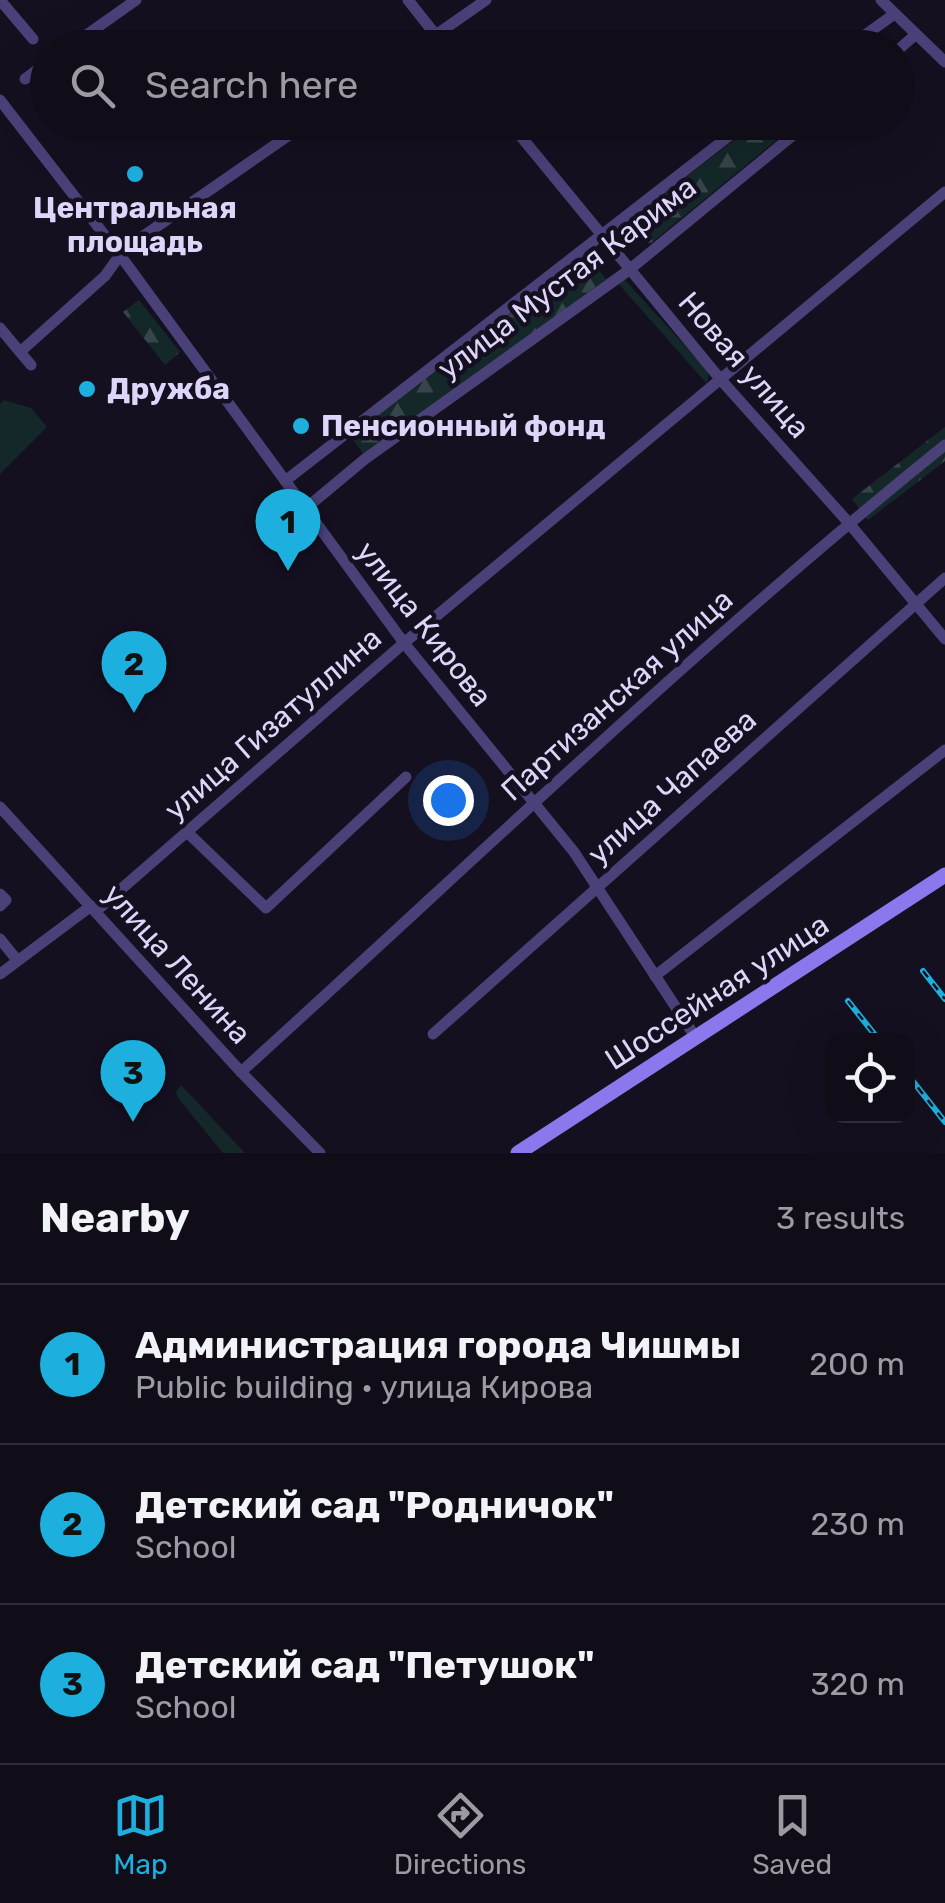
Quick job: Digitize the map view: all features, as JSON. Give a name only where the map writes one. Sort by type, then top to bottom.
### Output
[{"type":"main road","name":"Шоссейная улица","points":[[518,1153],[945,875]]},
{"type":"street","points":[[0,0],[30,35]]},
{"type":"street","points":[[94,30],[136,0]]},
{"type":"street","points":[[408,0],[432,30]]},
{"type":"street","points":[[443,30],[486,0]]},
{"type":"street","points":[[881,0],[910,30]]},
{"type":"street","points":[[872,30],[893,15]]},
{"type":"street","points":[[916,35],[945,62]]},
{"type":"street","points":[[25,78],[30,75]]},
{"type":"street","name":"улица Кирова","points":[[0,100],[30,139]]},
{"type":"street","name":"улица Кирова","points":[[31,140],[120,255],[404,644],[574,852],[696,1038]]},
{"type":"street","points":[[20,352],[104,276],[120,255],[283,140]]},
{"type":"street","name":"Новая улица","points":[[523,140],[721,380],[945,638]]},
{"type":"street","name":"улица Мустая Карима","points":[[284,481],[724,140]]},
{"type":"street","name":"улица Мустая Карима","points":[[305,509],[365,459],[630,270],[787,140]]},
{"type":"street","name":"улица Гизатуллина","points":[[0,974],[93,908],[186,832],[404,644],[945,192]]},
{"type":"street","points":[[0,328],[31,365]]},
{"type":"street","name":"Партизанская улица","points":[[241,1072],[533,802],[848,522],[945,444]]},
{"type":"street","name":"улица Чапаева","points":[[433,1034],[945,578]]},
{"type":"street","name":"Шоссейная улица","points":[[655,976],[945,750]]},
{"type":"street","points":[[186,832],[266,908],[406,777]]},
{"type":"street","name":"улица Ленина","points":[[0,807],[241,1072],[320,1153]]},
{"type":"street","points":[[0,894],[6,900],[0,906]]},
{"type":"street","points":[[0,938],[17,960]]},
{"type":"green space","points":[[735,140],[776,140],[650,244],[642,238],[649,232],[638,213]]},
{"type":"green space","points":[[587,255],[606,279],[366,457],[350,436]]},
{"type":"green space","points":[[623,278],[709,372],[707,384],[617,282]]},
{"type":"green space","points":[[139,300],[180,352],[165,365],[123,312]]},
{"type":"green space","points":[[4,400],[31,408],[47,427],[0,474],[0,404]]},
{"type":"green space","points":[[945,427],[945,461],[868,520],[852,499]]},
{"type":"green space","points":[[181,1085],[245,1153],[223,1153],[178,1098],[176,1092]]},
{"type":"railway","points":[[923,971],[945,999]]},
{"type":"railway","points":[[848,1001],[873,1033]]},
{"type":"railway","points":[[915,1084],[945,1122]]},
{"type":"place","name":"Центральная площадь","points":[[135,174]]},
{"type":"place","name":"Дружба","points":[[87,389]]},
{"type":"place","name":"Пенсионный фонд","points":[[301,426]]},
{"type":"place","name":"Администрация города Чишмы","points":[[288,571]]},
{"type":"place","name":"Детский сад \"Родничок\"","points":[[134,713]]},
{"type":"place","name":"Детский сад \"Петушок\"","points":[[133,1122]]}]
